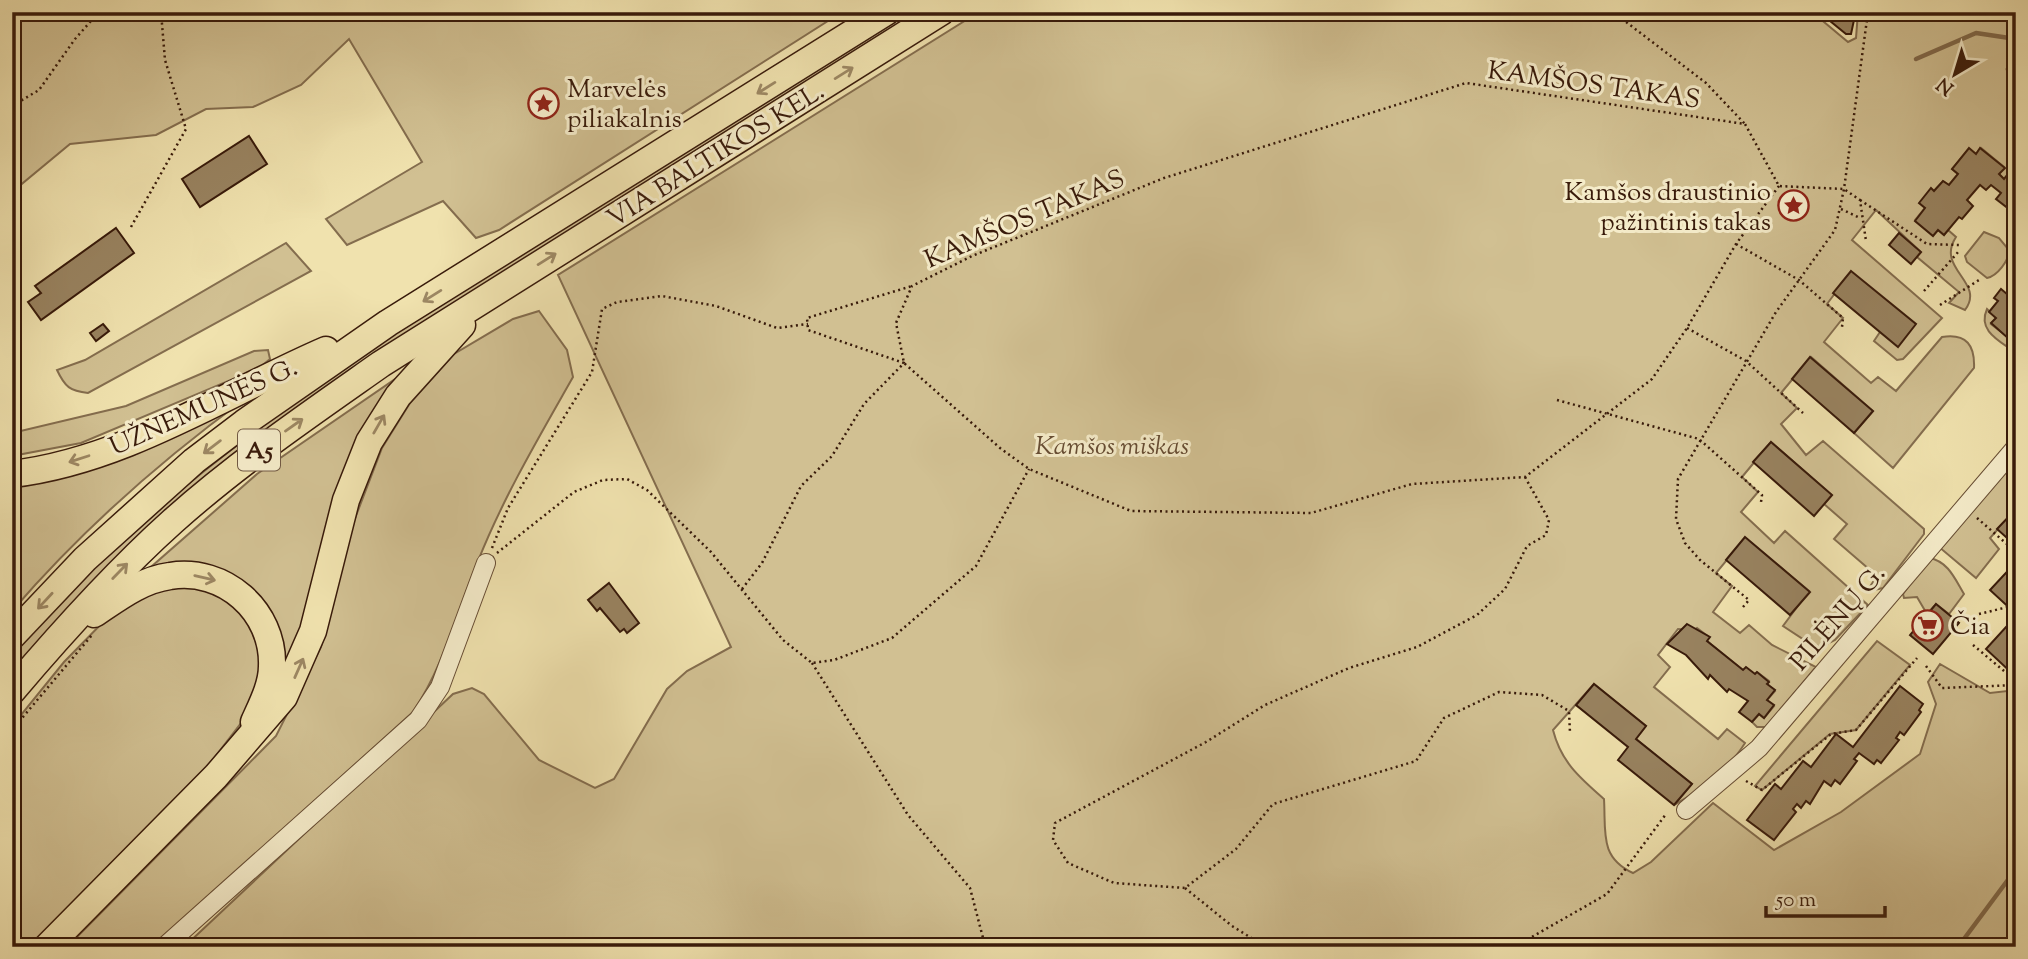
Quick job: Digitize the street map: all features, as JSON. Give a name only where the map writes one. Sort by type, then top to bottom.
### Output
[{"type":"highway","name":"VIA BALTIKOS KEL.","points":[[388,323],[886,12]]},
{"type":"highway","name":"VIA BALTIKOS KEL.","points":[[490,296],[941,12]]},
{"type":"highway","name":"A5","points":[[12,691],[123,568],[242,463],[381,364],[490,296]]},
{"type":"highway","points":[[47,947],[216,776],[284,697],[300,666],[313,631],[356,471],[384,416],[417,372],[490,296]]},
{"type":"highway","name":"A5","points":[[12,636],[85,559],[194,461],[300,382],[388,323]]},
{"type":"highway","name":"UŽNEMUNĖS G.","points":[[12,474],[74,461],[125,443],[388,323]]},
{"type":"highway","points":[[57,639],[131,589],[151,580],[173,575],[202,576],[228,585],[251,604],[265,626],[271,646],[272,667],[266,696],[245,742]]},
{"type":"street","name":"PILĖNŲ G.","points":[[1686,810],[1759,748],[2016,447]]},
{"type":"street","points":[[164,947],[418,720],[440,687],[486,563]]},
{"type":"path","points":[[12,106],[39,90],[75,38],[99,12]]},
{"type":"path","points":[[131,227],[186,129],[166,60],[161,12]]},
{"type":"path","points":[[1613,12],[1706,83],[1745,124],[1779,186]]},
{"type":"path","points":[[1743,607],[1749,600],[1685,543],[1676,519],[1678,479],[1746,361],[1835,230],[1844,190],[1868,12]]},
{"type":"path","points":[[2016,25],[2007,69],[2010,97],[2016,103]]},
{"type":"path","name":"KAMŠOS TAKAS","points":[[904,363],[896,323],[912,286],[972,256],[1164,178],[1466,83],[1745,124]]},
{"type":"path","points":[[1779,186],[1844,190],[1927,244],[1959,245]]},
{"type":"path","points":[[912,286],[807,318],[808,330],[904,363],[1000,448],[1029,469],[1131,511],[1311,513],[1412,484],[1525,477],[1652,379],[1687,328],[1736,244],[1779,186]]},
{"type":"path","points":[[1860,200],[1860,218],[1866,241]]},
{"type":"path","points":[[1840,209],[1860,218]]},
{"type":"path","points":[[1736,244],[1799,280],[1843,318],[1842,327]]},
{"type":"path","points":[[1924,291],[1959,251]]},
{"type":"path","points":[[1940,304],[1979,280]]},
{"type":"path","points":[[486,563],[508,508],[592,372],[602,309],[617,302],[662,296],[716,306],[777,328],[807,324]]},
{"type":"path","points":[[1687,328],[1746,361],[1803,413]]},
{"type":"path","points":[[741,590],[762,562],[801,486],[832,456],[864,404],[904,363]]},
{"type":"path","points":[[1557,400],[1699,439],[1762,495],[1761,502]]},
{"type":"path","points":[[811,663],[834,660],[892,638],[976,566],[1029,469]]},
{"type":"path","points":[[1266,947],[1232,926],[1185,888],[1114,883],[1068,863],[1053,840],[1055,823],[1206,742],[1265,705],[1349,668],[1417,647],[1477,615],[1505,589],[1527,546],[1546,535],[1549,520],[1525,477]]},
{"type":"path","points":[[486,563],[574,492],[603,480],[627,480],[647,490],[710,552],[783,640],[811,663],[908,815],[970,888],[983,937],[990,947]]},
{"type":"path","points":[[1964,507],[2016,552]]},
{"type":"path","points":[[1979,614],[2008,607]]},
{"type":"path","points":[[12,730],[96,631]]},
{"type":"path","points":[[1973,645],[2002,667],[2016,683]]},
{"type":"path","points":[[1731,772],[1762,790],[1830,734],[1856,730],[1917,658]]},
{"type":"path","points":[[1926,666],[1942,688],[2016,683]]},
{"type":"path","points":[[1185,888],[1236,849],[1273,804],[1416,761],[1444,718],[1499,692],[1542,695],[1569,711],[1570,733]]},
{"type":"path","points":[[1495,947],[1530,938],[1607,894],[1666,814]]},
{"type":"green space","points":[[12,12],[842,12],[499,230],[476,238],[443,201],[347,245],[326,219],[422,162],[349,39],[301,85],[253,107],[206,109],[156,135],[70,144],[12,192]]},
{"type":"green space","points":[[905,12],[922,12],[388,349],[12,680],[12,653],[69,592],[129,535],[192,481],[258,430],[325,381],[464,289]]},
{"type":"green space","name":"Kamšos miškas","points":[[979,12],[1812,12],[1848,42],[1856,38],[1858,12],[2016,12],[2016,173],[2011,170],[2004,179],[1999,174],[2004,167],[1981,148],[1976,154],[1969,149],[1952,169],[1958,174],[1949,185],[1943,181],[1934,191],[1931,189],[1925,208],[1915,220],[1933,235],[1938,230],[1944,235],[1948,230],[1956,237],[1951,248],[1952,258],[1970,291],[1970,300],[1965,310],[1949,303],[1959,292],[1917,257],[1921,252],[1876,210],[1852,240],[1942,318],[1903,359],[1897,360],[1874,341],[1880,332],[1851,272],[1827,304],[1843,318],[1824,342],[1871,383],[1878,377],[1896,391],[1942,337],[1958,337],[1968,343],[1973,353],[1974,368],[1893,468],[1854,433],[1873,411],[1811,357],[1781,393],[1797,408],[1781,424],[1806,455],[1823,441],[1924,529],[1924,534],[1883,588],[1869,588],[1877,576],[1834,539],[1847,524],[1824,504],[1832,495],[1771,442],[1742,477],[1758,492],[1741,512],[1774,543],[1785,531],[1868,605],[1835,640],[1821,647],[1809,643],[1783,626],[1809,591],[1745,538],[1716,573],[1732,586],[1713,612],[1740,633],[1749,625],[1772,645],[1816,667],[1767,727],[1757,727],[1752,722],[1759,714],[1764,718],[1774,706],[1767,700],[1775,691],[1767,684],[1769,681],[1757,672],[1755,674],[1743,670],[1707,641],[1709,637],[1697,628],[1678,629],[1658,655],[1670,667],[1654,687],[1718,739],[1727,729],[1745,743],[1714,778],[1674,805],[1692,784],[1636,739],[1646,726],[1594,684],[1553,730],[1566,760],[1604,799],[1605,833],[1609,851],[1622,867],[1633,873],[1651,862],[1713,803],[1774,850],[1841,812],[1920,754],[1936,704],[1928,682],[1940,664],[1990,693],[2016,690],[2016,947],[184,947],[453,694],[472,688],[484,694],[539,760],[595,788],[614,779],[667,689],[687,671],[731,647],[558,275]]},
{"type":"green space","points":[[1984,232],[1999,238],[2009,250],[2002,267],[1987,278],[1967,262],[1965,256]]},
{"type":"green space","points":[[286,243],[311,271],[88,393],[69,387],[57,370],[85,360]]},
{"type":"green space","points":[[1987,309],[1996,318],[1991,324],[2009,338],[2016,334],[2016,353],[1997,340],[1988,329],[1985,323]]},
{"type":"green space","points":[[539,311],[567,350],[573,377],[499,513],[442,657],[413,712],[154,947],[67,947],[276,736],[321,647],[354,521],[382,448],[410,403],[454,354],[513,319]]},
{"type":"green space","points":[[268,350],[270,359],[259,368],[81,443],[12,456],[12,433],[126,406],[254,351]]},
{"type":"green space","points":[[404,373],[288,674],[266,610],[151,567],[257,474]]},
{"type":"green space","points":[[245,399],[182,447],[122,498],[38,581],[12,611],[12,482]]},
{"type":"green space","points":[[2016,459],[2016,509],[1990,538],[1999,549],[1976,578],[1939,547]]},
{"type":"green space","points":[[1929,558],[1946,567],[1964,594],[1949,614],[1936,604],[1927,614],[1917,597],[1904,598],[1903,594]]},
{"type":"green space","points":[[200,585],[245,612],[265,667],[241,723],[195,783],[31,947],[12,947],[12,726],[64,662],[110,615],[125,604],[170,587]]},
{"type":"green space","points":[[1877,641],[1910,665],[1856,730],[1830,734],[1762,790],[1755,786]]},
{"type":"building","points":[[1819,12],[1841,12],[1854,20],[1851,34],[1846,34]]},
{"type":"building","points":[[249,136],[267,164],[200,207],[182,179]]},
{"type":"building","points":[[1969,148],[1976,154],[1980,148],[2005,168],[1999,174],[2004,179],[2012,169],[2016,173],[2016,219],[2012,216],[2014,213],[1996,199],[2001,193],[1991,185],[1986,190],[1980,185],[1967,200],[1973,206],[1962,219],[1959,217],[1944,235],[1938,230],[1933,236],[1915,221],[1925,208],[1919,203],[1931,188],[1934,191],[1943,181],[1949,185],[1958,174],[1952,169]]},
{"type":"building","points":[[116,228],[134,253],[41,320],[28,302],[41,293],[35,286]]},
{"type":"building","points":[[1899,233],[1921,252],[1911,264],[1889,245]]},
{"type":"building","points":[[1851,271],[1916,324],[1898,347],[1833,293]]},
{"type":"building","points":[[2016,287],[2016,334],[2009,339],[1991,323],[1996,318],[1989,312],[1998,301],[1994,298],[2001,289],[2008,295]]},
{"type":"building","points":[[103,324],[109,331],[96,341],[90,333]]},
{"type":"building","points":[[1810,357],[1873,411],[1854,433],[1792,379]]},
{"type":"building","points":[[1771,442],[1832,495],[1814,516],[1753,462]]},
{"type":"building","points":[[2016,509],[2016,546],[1997,529]]},
{"type":"building","points":[[1745,537],[1810,592],[1790,615],[1726,560]]},
{"type":"building","points":[[2016,562],[2016,614],[1990,590]]},
{"type":"building","points":[[609,583],[639,623],[627,633],[624,629],[620,632],[600,608],[597,611],[588,600]]},
{"type":"building","points":[[1936,604],[1959,623],[1933,654],[1910,635]]},
{"type":"building","points":[[2016,616],[2016,677],[1986,649]]},
{"type":"building","points":[[1687,624],[1710,637],[1707,641],[1743,670],[1746,667],[1755,674],[1757,672],[1769,682],[1767,684],[1775,690],[1767,700],[1774,705],[1764,718],[1759,714],[1752,722],[1739,712],[1748,701],[1729,689],[1727,692],[1710,675],[1708,679],[1686,655],[1667,644]]},
{"type":"building","points":[[1594,684],[1646,726],[1636,739],[1692,784],[1674,805],[1618,760],[1628,747],[1576,705]]},
{"type":"building","points":[[1900,686],[1923,704],[1919,710],[1921,712],[1904,735],[1900,732],[1896,738],[1899,740],[1881,763],[1877,760],[1874,764],[1859,753],[1854,759],[1857,761],[1840,784],[1835,780],[1831,786],[1824,781],[1810,804],[1806,801],[1801,808],[1797,804],[1793,809],[1796,812],[1774,840],[1747,820],[1775,784],[1781,789],[1803,761],[1811,767],[1836,734],[1853,747]]},
{"type":"waterway","points":[[1916,59],[1976,33],[2016,39]]},
{"type":"waterway","points":[[1958,947],[2016,869]]},
{"type":"place","name":"Marvelės piliakalnis","points":[[544,103]]},
{"type":"place","name":"Kamšos draustinio pažintinis takas","points":[[1794,206]]},
{"type":"place","name":"Čia","points":[[1927,625]]}]
